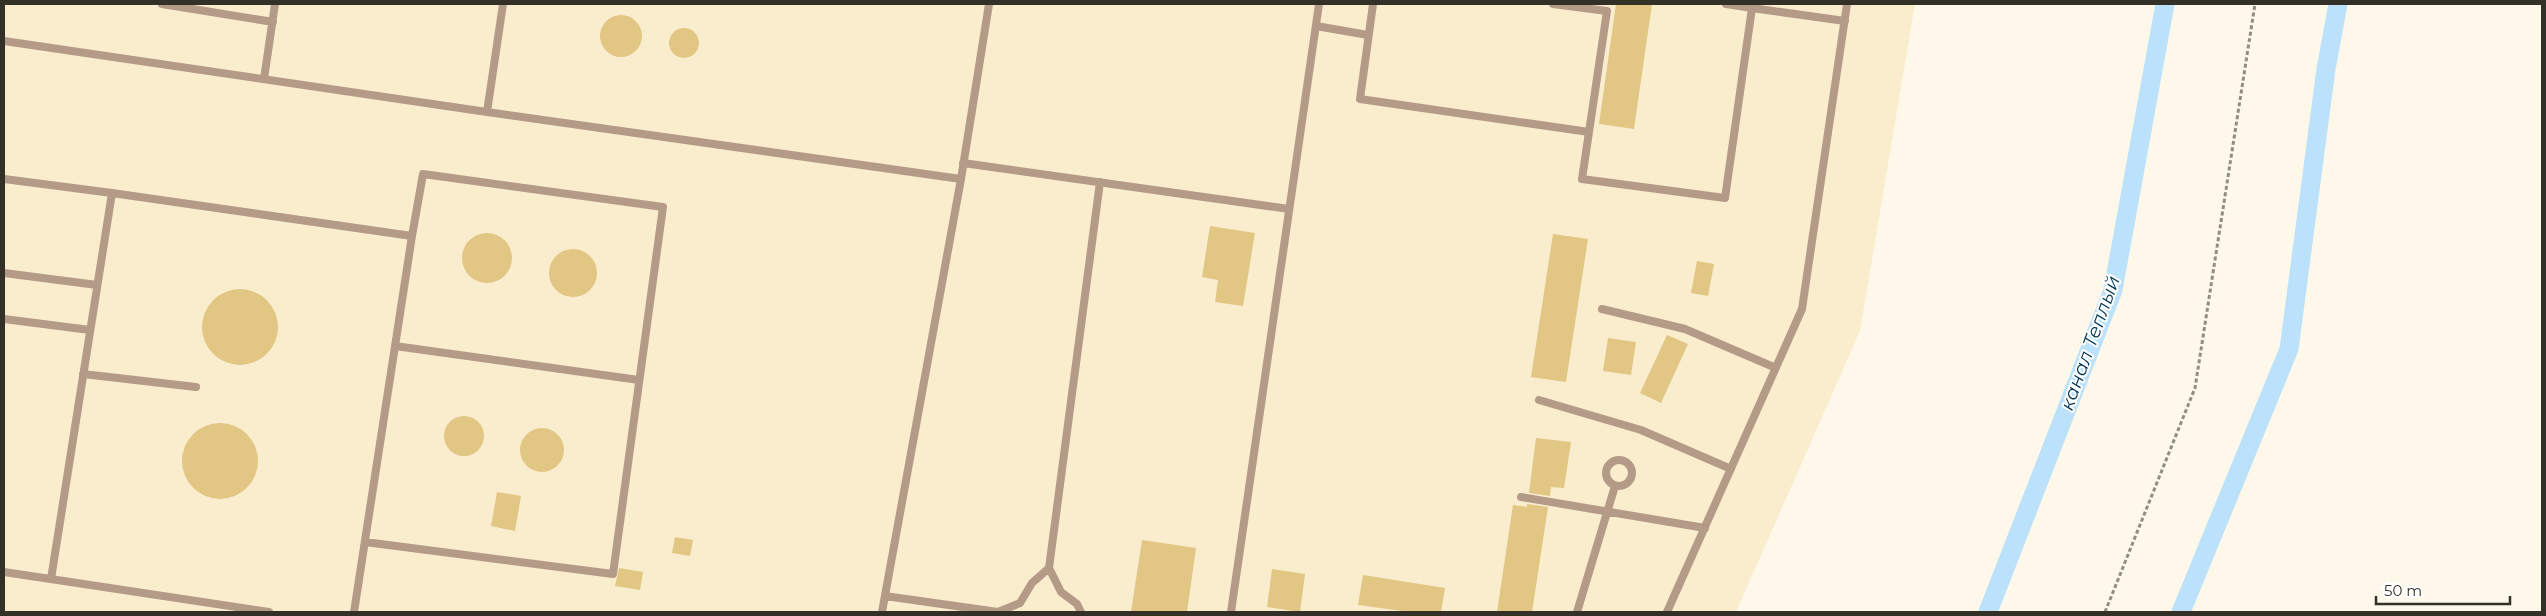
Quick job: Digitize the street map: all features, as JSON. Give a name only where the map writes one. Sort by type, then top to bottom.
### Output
[{"type":"lane","points":[[162,4],[272,22]]},
{"type":"lane","points":[[264,79],[275,4]]},
{"type":"lane","points":[[487,112],[503,4]]},
{"type":"lane","points":[[882,612],[961,179],[989,4]]},
{"type":"lane","points":[[1230,612],[1319,4]]},
{"type":"lane","points":[[1373,4],[1360,99],[1589,132]]},
{"type":"lane","points":[[1553,4],[1608,7],[1582,179],[1725,198],[1752,8]]},
{"type":"lane","points":[[1726,4],[1845,21]]},
{"type":"lane","points":[[1668,612],[1802,309],[1847,4]]},
{"type":"lane","points":[[1316,26],[1368,34]]},
{"type":"lane","points":[[4,41],[961,179]]},
{"type":"lane","points":[[963,163],[1289,209]]},
{"type":"lane","points":[[354,612],[412,236],[424,174],[663,207],[613,574],[365,542]]},
{"type":"lane","points":[[4,179],[412,236]]},
{"type":"lane","points":[[1081,612],[1077,604],[1061,592],[1049,568],[1100,182]]},
{"type":"lane","points":[[51,579],[112,193]]},
{"type":"lane","points":[[4,273],[97,285]]},
{"type":"lane","points":[[1602,309],[1685,329],[1776,368]]},
{"type":"lane","points":[[4,318],[90,330]]},
{"type":"lane","points":[[395,346],[639,380]]},
{"type":"lane","points":[[83,374],[196,387]]},
{"type":"lane","points":[[1539,400],[1641,430],[1731,469]]},
{"type":"lane","points":[[1577,612],[1615,486]]},
{"type":"lane","points":[[1522,497],[1705,528]]},
{"type":"lane","points":[[885,596],[998,612],[1020,603],[1032,583],[1049,568]]},
{"type":"lane","points":[[4,572],[269,612]]},
{"type":"path","points":[[2105,612],[2195,388],[2255,4]]},
{"type":"shaded area","points":[[4,4],[1915,4],[1860,331],[1736,612],[4,612]]},
{"type":"building","points":[[1616,4],[1652,4],[1634,129],[1599,124]]},
{"type":"building","points":[[625,15],[633,18],[639,24],[642,36],[639,48],[633,54],[617,57],[609,54],[603,48],[600,32],[603,24],[609,18]]},
{"type":"building","points":[[684,28],[694,33],[699,43],[694,53],[684,58],[674,53],[669,43],[674,33]]},
{"type":"building","points":[[1210,226],[1255,233],[1243,306],[1215,302],[1218,280],[1202,277]]},
{"type":"building","points":[[487,233],[496,235],[507,244],[512,258],[510,267],[501,278],[487,283],[478,281],[467,272],[462,258],[464,249],[473,238]]},
{"type":"building","points":[[1553,234],[1588,239],[1566,382],[1531,377]]},
{"type":"building","points":[[573,249],[582,251],[590,256],[595,264],[597,273],[595,282],[590,290],[582,295],[573,297],[564,295],[556,290],[551,282],[549,273],[551,264],[556,256],[564,251]]},
{"type":"building","points":[[1697,261],[1714,264],[1708,296],[1691,293]]},
{"type":"building","points":[[240,289],[255,292],[267,300],[275,312],[278,327],[275,342],[267,354],[255,362],[240,365],[225,362],[213,354],[205,342],[202,327],[205,312],[213,300],[225,292]]},
{"type":"building","points":[[1667,335],[1688,344],[1661,403],[1640,393]]},
{"type":"building","points":[[1608,338],[1636,342],[1631,375],[1603,371]]},
{"type":"building","points":[[468,416],[475,419],[481,425],[484,436],[483,444],[475,453],[468,456],[460,456],[453,453],[445,444],[444,432],[447,425],[456,417]]},
{"type":"building","points":[[220,423],[235,426],[247,434],[255,446],[258,461],[255,476],[247,488],[235,496],[220,499],[205,496],[193,488],[185,476],[182,461],[185,446],[193,434],[205,426]]},
{"type":"building","points":[[546,428],[558,434],[563,442],[563,458],[558,466],[550,471],[538,472],[526,466],[521,458],[520,446],[526,434],[534,429]]},
{"type":"building","points":[[1536,438],[1571,442],[1564,488],[1551,487],[1550,496],[1529,493]]},
{"type":"building","points":[[497,492],[521,496],[515,531],[491,526]]},
{"type":"building","points":[[1527,504],[1548,507],[1532,612],[1497,612],[1513,505],[1527,507]]},
{"type":"building","points":[[675,537],[693,540],[690,556],[672,553]]},
{"type":"building","points":[[1142,540],[1196,548],[1187,612],[1131,612]]},
{"type":"building","points":[[619,568],[643,572],[640,590],[615,586]]},
{"type":"building","points":[[1272,569],[1305,574],[1300,612],[1267,607]]},
{"type":"building","points":[[1363,575],[1445,588],[1441,612],[1410,612],[1358,605]]},
{"type":"waterway","name":"канал Теплый","points":[[1988,612],[2113,290],[2165,4]]},
{"type":"waterway","name":"канал Теплый","points":[[2181,612],[2289,349],[2326,69],[2338,4]]}]
